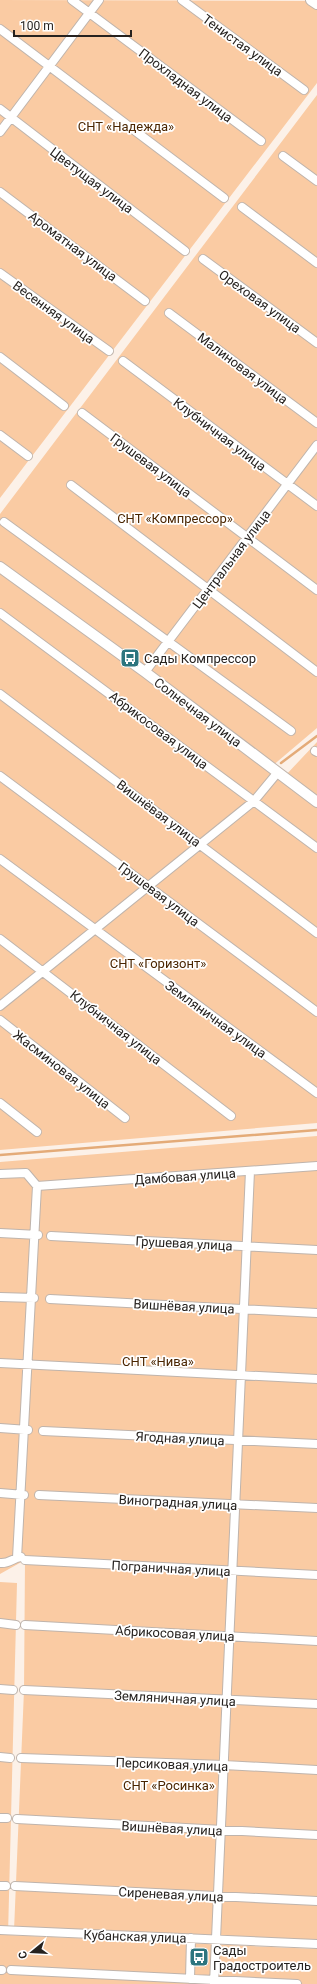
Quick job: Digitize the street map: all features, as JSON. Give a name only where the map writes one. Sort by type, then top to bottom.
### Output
[{"type":"street","name":"Прохладная улица","points":[[72,0],[261,141]]},
{"type":"street","points":[[0,132],[99,0]]},
{"type":"street","name":"Тенистая улица","points":[[182,0],[304,90]]},
{"type":"street","points":[[311,0],[317,4]]},
{"type":"street","points":[[0,29],[50,65],[224,198]]},
{"type":"street","name":"Цветущая улица","points":[[0,110],[185,251]]},
{"type":"street","points":[[283,156],[317,181]]},
{"type":"street","name":"Ароматная улица","points":[[0,192],[145,301]]},
{"type":"street","points":[[242,207],[317,263]]},
{"type":"street","name":"Ореховая улица","points":[[203,259],[317,343]]},
{"type":"street","name":"Весенняя улица","points":[[0,273],[109,351]]},
{"type":"street","name":"Малиновая улица","points":[[169,313],[317,423]]},
{"type":"street","points":[[0,357],[64,406]]},
{"type":"street","name":"Клубничная улица","points":[[123,361],[317,506]]},
{"type":"street","name":"Грушевая улица","points":[[82,413],[317,590]]},
{"type":"street","points":[[0,435],[28,456]]},
{"type":"street","name":"Центральная улица","points":[[145,672],[317,445]]},
{"type":"street","points":[[71,485],[317,672]]},
{"type":"street","points":[[4,522],[291,731]]},
{"type":"street","name":"Солнечная улица","points":[[0,567],[145,672],[317,802]]},
{"type":"street","name":"Абрикосовая улица","points":[[0,613],[317,848]]},
{"type":"street","name":"Вишнёвая улица","points":[[0,694],[200,843],[317,933]]},
{"type":"street","points":[[0,1006],[44,972],[200,843],[254,801],[278,772]]},
{"type":"street","name":"Грушевая улица","points":[[0,776],[317,1012]]},
{"type":"street","name":"Земляничная улица","points":[[0,859],[94,930],[317,1093]]},
{"type":"street","name":"Клубничная улица","points":[[0,939],[231,1116]]},
{"type":"street","name":"Жасминовая улица","points":[[0,1020],[125,1118]]},
{"type":"street","points":[[0,1103],[37,1132]]},
{"type":"street","name":"Дамбовая улица","points":[[37,1186],[250,1172],[317,1166]]},
{"type":"street","points":[[214,1982],[250,1172]]},
{"type":"street","points":[[0,1174],[26,1173],[37,1186],[33,1298],[28,1364],[21,1558],[4,1563]]},
{"type":"street","points":[[0,1233],[36,1235]]},
{"type":"street","name":"Грушевая улица","points":[[51,1236],[317,1250]]},
{"type":"street","points":[[0,1297],[33,1298]]},
{"type":"street","name":"Вишнёвая улица","points":[[50,1299],[317,1313]]},
{"type":"street","points":[[0,1363],[317,1379]]},
{"type":"street","points":[[0,1428],[26,1430]]},
{"type":"street","name":"Ягодная улица","points":[[43,1430],[317,1444]]},
{"type":"street","points":[[0,1493],[23,1494]]},
{"type":"street","name":"Виноградная улица","points":[[39,1495],[317,1508]]},
{"type":"street","name":"Пограничная улица","points":[[21,1558],[317,1575]]},
{"type":"street","points":[[3,1624],[16,1625]]},
{"type":"street","name":"Абрикосовая улица","points":[[29,1625],[317,1641]]},
{"type":"street","points":[[1,1689],[13,1690]]},
{"type":"street","name":"Земляничная улица","points":[[28,1691],[317,1704]]},
{"type":"street","name":"Персиковая улица","points":[[24,1759],[224,1765],[317,1770]]},
{"type":"street","name":"Вишнёвая улица","points":[[17,1819],[317,1835]]},
{"type":"street","name":"Сиреневая улица","points":[[15,1886],[317,1901]]},
{"type":"street","name":"Кубанская улица","points":[[0,1930],[317,1944]]},
{"type":"street","points":[[190,1979],[191,1938]]},
{"type":"street","points":[[11,1970],[190,1979],[214,1982],[297,1984]]},
{"type":"green space","name":"СНТ «Надежда»","points":[[0,0],[317,1],[317,83],[0,498]]},
{"type":"green space","points":[[317,95],[317,728],[271,767],[284,777],[317,742],[317,1123],[0,1150],[0,514]]},
{"type":"green space","points":[[317,1136],[317,1944],[14,1931],[24,1690],[25,1560],[0,1574],[0,1162]]},
{"type":"green space","points":[[0,1582],[17,1583],[8,1935],[317,1949],[317,1984],[0,1984]]},
{"type":"waterway","points":[[281,763],[317,736]]},
{"type":"waterway","points":[[0,1155],[317,1130]]},
{"type":"place","name":"Сады Компрессор","points":[[130,658]]},
{"type":"place","name":"Сады Градостроитель","points":[[199,1957]]},
{"type":"park label","name":"СНТ «Компрессор»","points":[[175,518]]},
{"type":"park label","name":"СНТ «Горизонт»","points":[[158,963]]},
{"type":"park label","name":"СНТ «Нива»","points":[[158,1361]]},
{"type":"park label","name":"СНТ «Росинка»","points":[[169,1785]]}]
